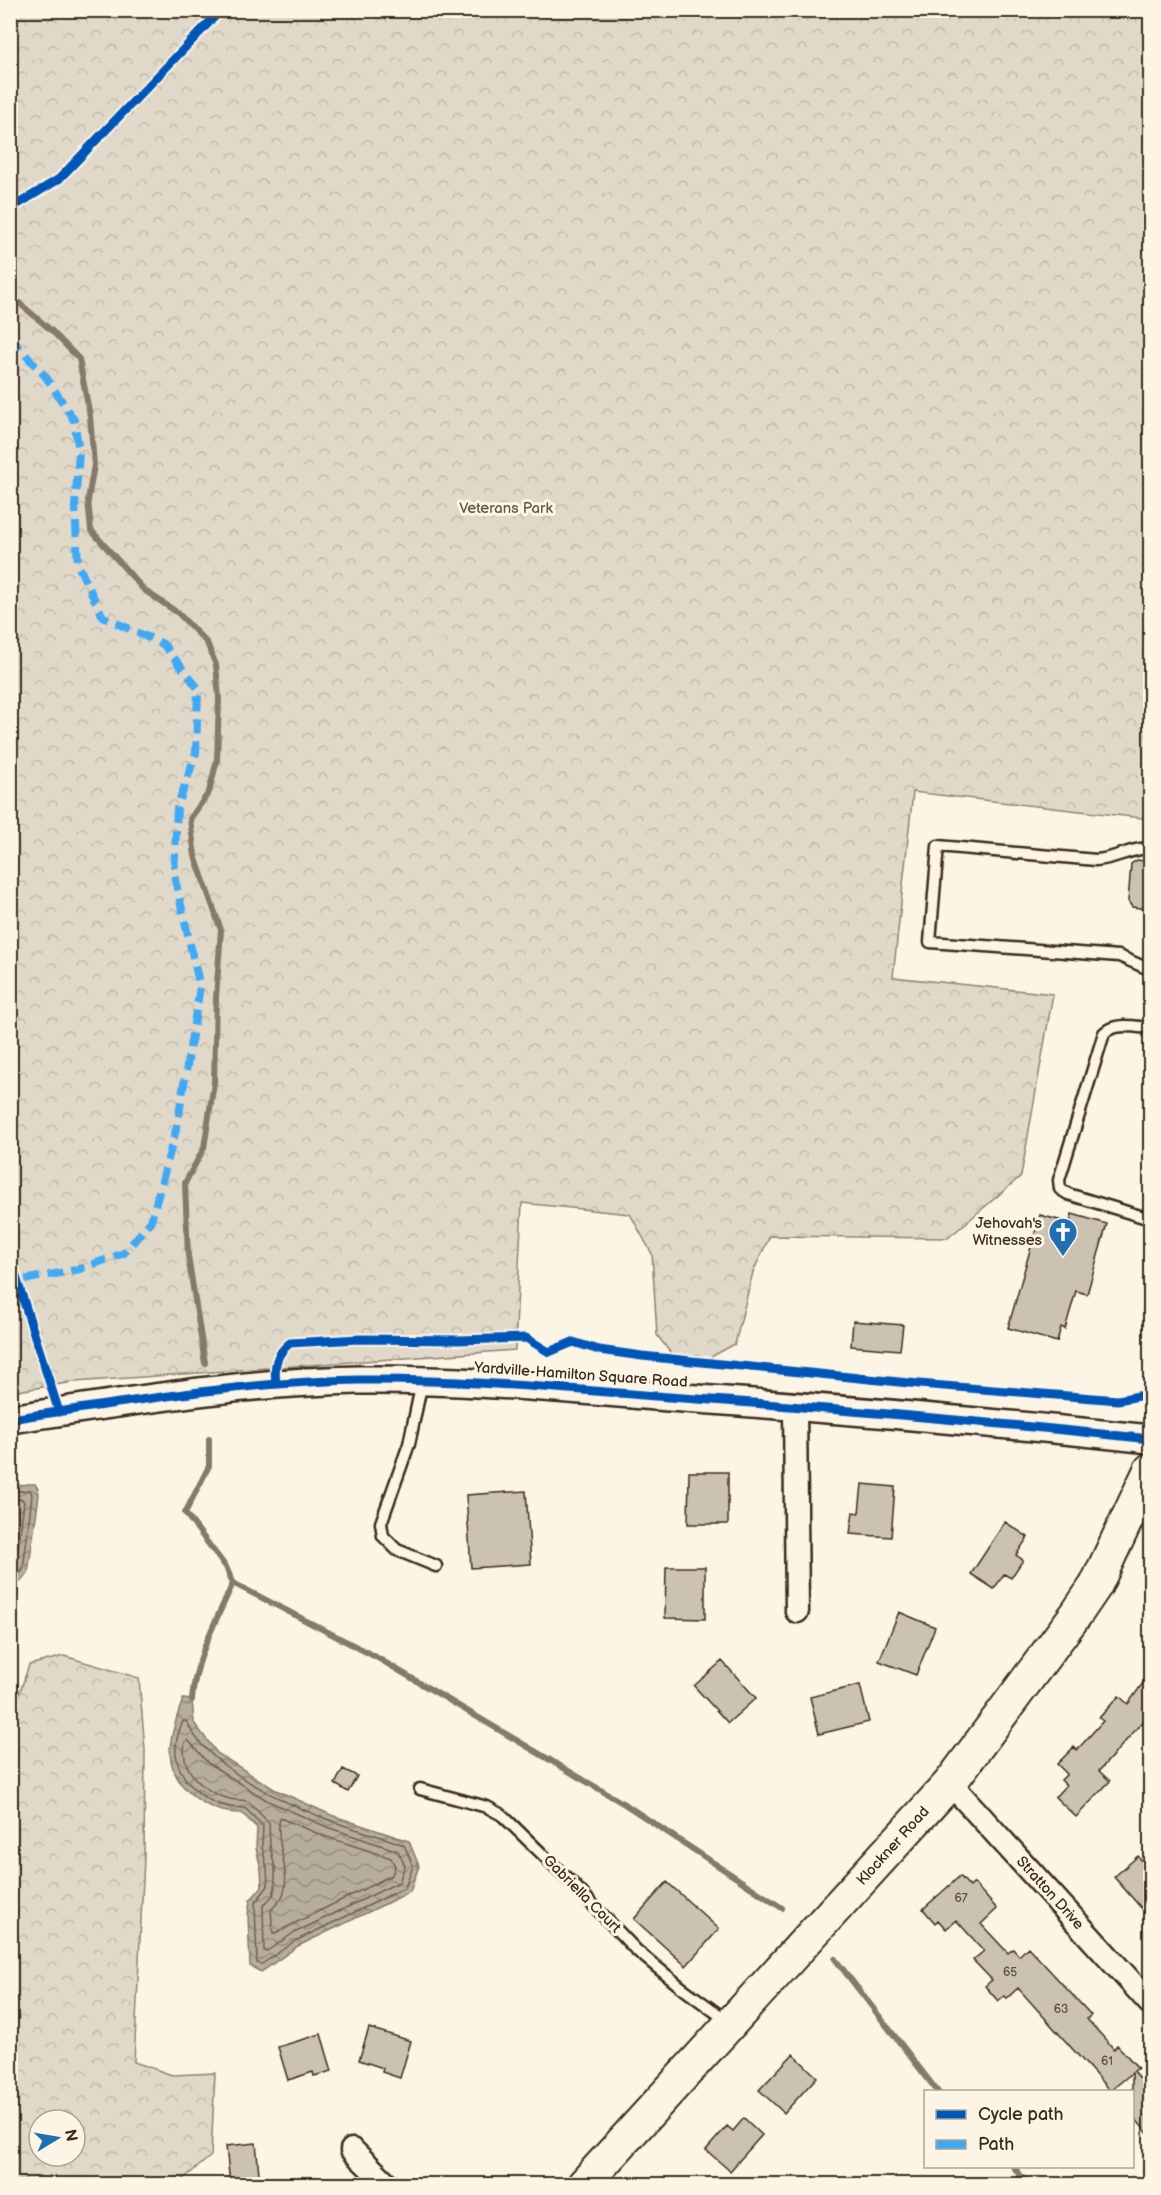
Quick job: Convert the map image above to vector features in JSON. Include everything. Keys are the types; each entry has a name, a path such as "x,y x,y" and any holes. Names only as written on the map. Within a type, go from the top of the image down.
{"main road":[{"name":"Klockner Road","path":"584,2184 950,1783 1096,1585 1150,1470"}],"street":[{"name":"Yardville-Hamilton Square Road","path":"10,1419 200,1392 278,1384 357,1380 423,1381 496,1384 795,1407 1150,1439"},
{"path":"795,1407 797,1611"},
{"name":"Stratton Drive","path":"950,1783 1150,2000"},
{"path":"352,2150 387,2184"}],"lane":[{"path":"1150,848 1137,849 1107,860 1096,860 938,846 930,942 1119,956 1150,968"},
{"path":"1150,1028 1116,1026 1108,1028 1104,1033 1059,1180 1060,1189 1068,1194 1150,1219"},
{"path":"423,1381 410,1444 381,1523 383,1536 397,1550 436,1566"},
{"name":"Gabriella Court","path":"420,1789 487,1807 502,1815 636,1950 681,1987 732,2024"}],"green space":[{"name":"Veterans Park","path":"11,10 1150,11 1150,819 913,792 893,977 1053,994 1021,1176 948,1238 770,1236 753,1272 735,1344 709,1358 673,1356 657,1335 652,1254 630,1214 522,1203 515,1350 74,1382 11,1392"},
{"path":"64,1656 139,1678 145,1750 144,1859 134,2062 172,2075 215,2073 211,2156 177,2184 11,2184 11,1718 29,1665"}],"water":[{"path":"35,1484 39,1495 28,1573 21,1581 11,1585 11,1487"},
{"path":"183,1699 192,1700 194,1723 217,1753 274,1789 331,1815 409,1841 419,1866 410,1892 298,1946 261,1972 250,1966 248,1915 250,1900 262,1887 256,1848 257,1828 242,1813 217,1809 205,1804 194,1797 177,1778 172,1766 170,1747"}],"building":[{"path":"1137,860 1150,862 1150,909 1132,907 1128,901 1131,864"},
{"name":"Jehovah's Witnesses","path":"1072,1214 1107,1224 1087,1294 1076,1291 1065,1329 1061,1327 1057,1342 1008,1328 1040,1215 1070,1223"},
{"path":"853,1321 903,1325 900,1350 851,1346"},
{"path":"689,1472 728,1472 728,1524 688,1524"},
{"path":"862,1484 895,1487 891,1537 850,1534 853,1512 859,1513"},
{"path":"526,1491 531,1564 471,1568 466,1495"},
{"path":"1005,1522 1028,1537 1016,1555 1023,1560 1011,1578 1004,1574 994,1589 971,1574"},
{"path":"666,1567 705,1567 705,1619 665,1618"},
{"path":"899,1612 935,1627 916,1675 879,1661"},
{"path":"722,1661 756,1698 728,1723 694,1686"},
{"path":"1150,1673 1150,1714 1099,1771 1110,1781 1076,1817 1055,1797 1066,1785 1061,1780 1067,1774 1057,1764 1074,1747 1077,1750 1103,1721 1099,1718 1119,1696 1128,1704"},
{"path":"860,1685 869,1722 819,1734 810,1697"},
{"path":"343,1769 357,1776 348,1792 335,1784"},
{"path":"1138,1856 1150,1871 1150,1918 1114,1877"},
{"path":"960,1876 970,1887 974,1883 997,1909 981,1924 1008,1953 1013,1949 1019,1956 1028,1947 1091,2015 1087,2019 1114,2049 1117,2045 1138,2068 1134,2071 1150,2090 1150,2136 1134,2117 1132,2073 1109,2090 1018,1988 1007,1998 1004,1996 998,2001 985,1986 992,1980 973,1960 984,1951 956,1920 946,1929 938,1920 935,1923 923,1909"},
{"path":"667,1882 719,1929 686,1966 634,1919"},
{"path":"369,2028 411,2041 400,2078 382,2072 383,2068 359,2060"},
{"path":"321,2034 332,2071 314,2076 313,2072 288,2080 278,2047"},
{"path":"793,2054 817,2077 784,2113 759,2090"},
{"path":"744,2118 762,2135 730,2171 706,2150 727,2126 733,2131"},
{"path":"256,2143 260,2184 230,2184 226,2146"}],"waterway":[{"path":"10,295 52,331 79,359 90,416 94,465 88,500 91,530 144,590 178,613 207,643 216,665 219,698 217,760 209,792 190,819 195,856 221,930 216,998 214,1083 204,1148 185,1183 188,1256 205,1363"},
{"path":"192,1700 197,1669 213,1626 233,1583 226,1567 185,1513 209,1466 209,1439"},
{"path":"233,1583 376,1657 626,1805 782,1908"},
{"path":"835,1959 936,2090"},
{"path":"1015,2168 1027,2184"}],"marked path":[{"path":"10,338 46,377 74,420 79,451 75,507 78,565 103,617 163,644 198,688 196,753 177,808 174,875 200,987 177,1126 151,1221 124,1253 80,1269 19,1281"}],"cycle path":[{"path":"10,209 59,179 221,10"},
{"path":"10,1258 59,1412"},
{"path":"276,1384 275,1372 278,1356 290,1343 359,1339 526,1338 549,1352 573,1342 599,1350 642,1356 919,1384 1118,1400 1144,1395"},
{"path":"10,1419 228,1389 315,1382 398,1380 514,1385 790,1406 1150,1439"}],"place":[{"name":"Jehovah's Witnesses","path":"1063,1258"}]}
